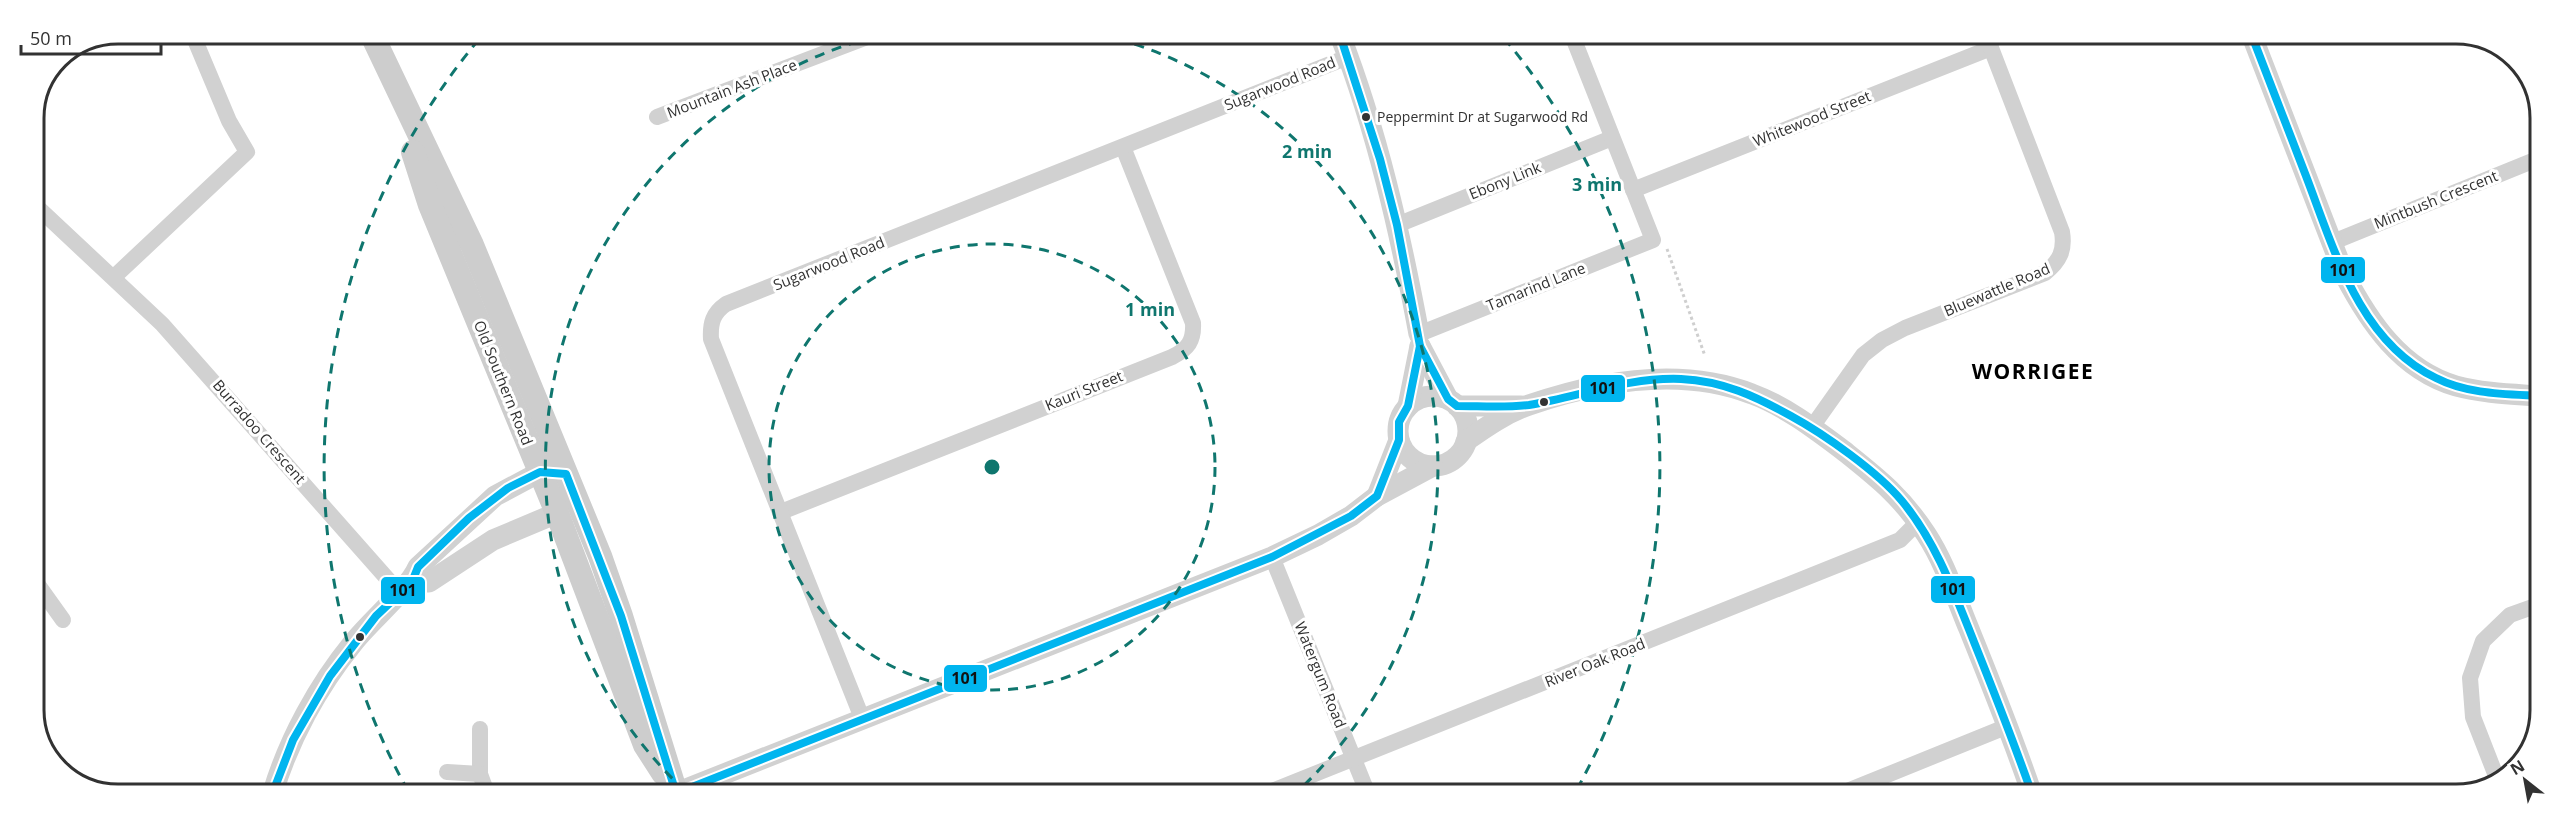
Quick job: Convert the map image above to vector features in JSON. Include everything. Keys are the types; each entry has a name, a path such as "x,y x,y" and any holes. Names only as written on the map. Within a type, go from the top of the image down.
{"main road":[{"name":"Old Southern Road","path":"376,44 472,245 566,474 621,616 673,784"},
{"name":"Old Southern Road","path":"387,67 430,205 557,513 645,745 670,784"}],"street":[{"path":"114,277 247,152 230,121 197,44"},
{"name":"Mountain Ash Place","path":"657,117 849,44"},
{"path":"698,784 1272,557 1351,516 1377,496 1433,466 1454,459 1462,451 1466,441 1467,422 1452,403 1420,340 1397,225 1370,122 1343,44"},
{"path":"1575,44 1633,190"},
{"name":"Whitewood Street","path":"1633,190 1984,44"},
{"name":"Bluewattle Road","path":"1812,427 1863,355 1882,340 1905,328 2045,273 2062,255 2064,244 2062,231 1990,44"},
{"path":"2255,44 2344,274 2360,304 2388,343 2415,367 2439,380 2481,391 2529,395"},
{"name":"Sugarwood Road","path":"862,718 711,339 710,327 718,310 726,304 1348,57"},
{"name":"Ebony Link","path":"1397,225 1612,138"},
{"name":"Kauri Street","path":"781,513 1172,357 1190,344 1194,335 1193,322 1124,147"},
{"name":"Mintbush Crescent","path":"2333,242 2529,162"},
{"name":"Tamarind Lane","path":"1420,340 1653,240 1633,190"},
{"name":"Burradoo Crescent","path":"44,213 162,324 405,587"},
{"path":"1377,496 1399,440 1399,422 1408,406 1420,340"},
{"path":"1466,441 1494,422 1528,405 1614,384 1649,379 1682,379 1713,383 1752,394 1812,427 1887,484 1918,522 1940,559 2008,726 2028,784"},
{"path":"1408,406 1427,396 1452,403 1528,405"},
{"path":"1399,440 1412,459 1421,464 1433,466"},
{"path":"276,784 293,740 324,686 352,644 405,587 418,567 469,518 508,488 540,472 566,474 557,513 494,540 429,582 405,587"},
{"name":"River Oak Road","path":"1292,784 1900,540 1918,522"},
{"name":"Watergum Road","path":"1272,557 1364,784"},
{"path":"44,593 63,620"},
{"path":"2495,773 2473,717 2470,678 2483,642 2510,615 2530,608"},
{"path":"1865,784 2008,726"},
{"path":"480,729 480,774 484,784"},
{"path":"447,772 480,774"}],"transit line":[{"name":"101","path":"700,784 1272,557 1351,516 1377,496 1399,440 1399,422 1408,406 1420,346 1397,225 1380,159 1343,44"},
{"name":"101","path":"2255,44 2327,233 2339,262 2368,317 2387,341 2409,362 2436,378 2473,390 2529,396"},
{"name":"101","path":"1420,346 1448,399 1457,406 1529,405 1642,381 1696,380 1725,386 1765,402 1850,454 1892,490 1925,533 1967,623 2028,784"},
{"name":"101","path":"276,784 293,740 330,676 376,616 412,582 418,567 469,518 508,488 540,472 566,474 621,616 673,784"}],"place":[{"name":"Peppermint Dr at Sugarwood Rd","path":"1366,117"}],"district":[{"name":"WORRIGEE","path":"2033,372"}]}
